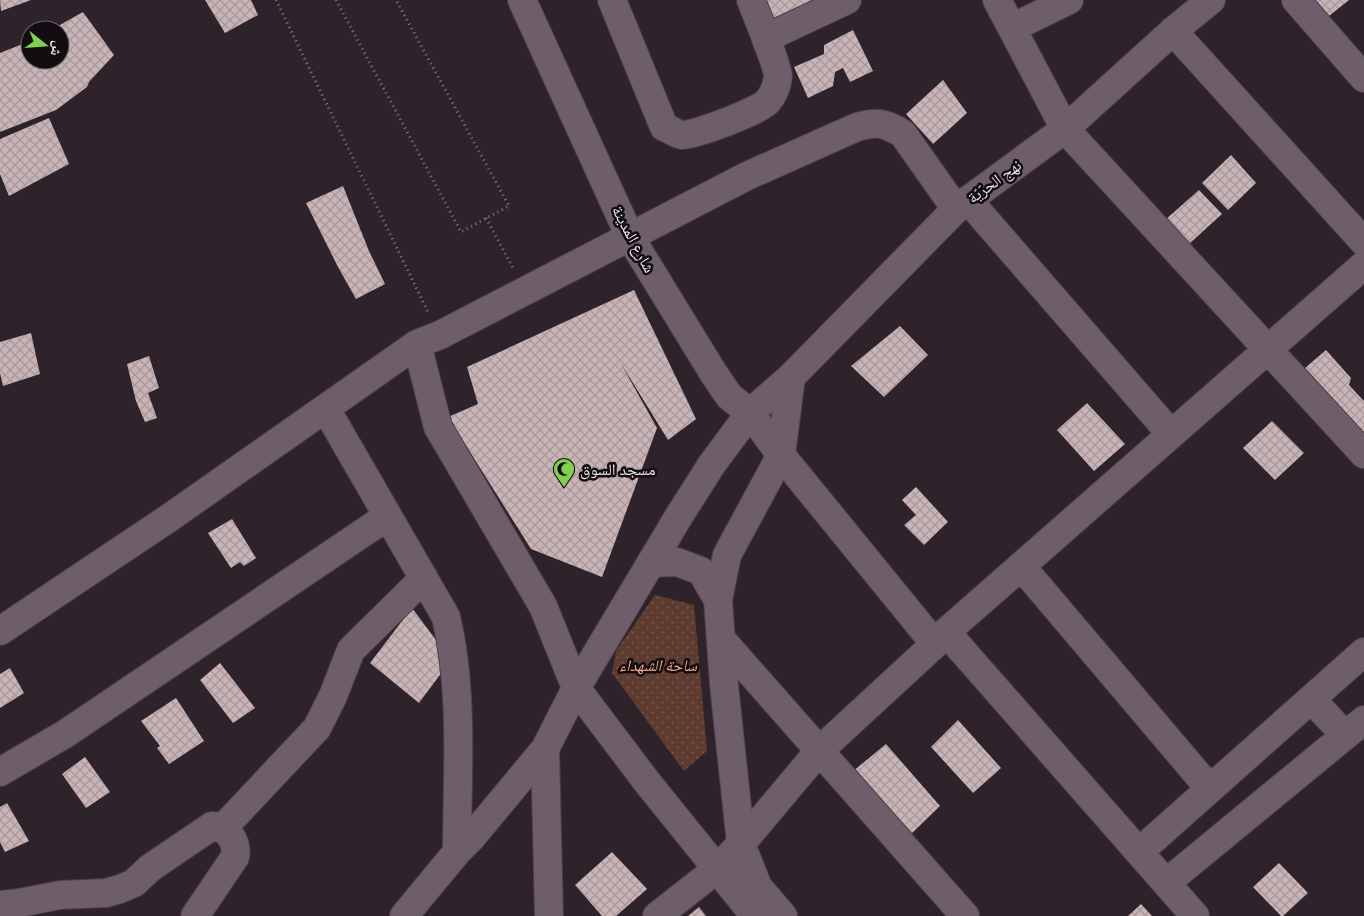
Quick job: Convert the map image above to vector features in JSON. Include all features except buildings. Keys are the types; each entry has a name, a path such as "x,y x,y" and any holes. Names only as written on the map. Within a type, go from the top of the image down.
{"street":[{"name":"شارع المدينة","path":"522,0 630,237 729,396 750,413 781,456 941,638 1139,852 1195,916"},
{"path":"612,0 664,127 680,135 693,134 750,112 767,103 774,90 778,76 751,0"},
{"path":"765,36 766,38 847,0"},
{"path":"997,0 1065,129 1364,454"},
{"path":"1012,28 1068,0"},
{"name":"نهج الحرّيّة","path":"414,911 464,845 544,749 576,688 712,464 750,413 791,377 962,205 1065,129 1172,30 1211,0"},
{"path":"1296,0 1364,78"},
{"path":"1172,30 1364,242"},
{"path":"0,631 169,518 421,343 748,176 857,127 870,123 893,128 903,134 962,205 1171,434"},
{"path":"657,916 717,869 741,844 819,751 941,638 1364,265"},
{"path":"421,343 438,427 543,606 576,688 647,782 756,916"},
{"path":"783,916 758,887 741,844 718,600 727,555 781,456 791,377"},
{"path":"333,404 388,516 446,617 458,689 464,845"},
{"path":"0,772 65,734 388,516"},
{"path":"651,564 677,562 701,571 718,600"},
{"path":"1021,566 1210,789"},
{"path":"222,829 317,728 350,650 424,578"},
{"path":"721,639 965,916"},
{"path":"1139,852 1364,652"},
{"path":"1166,883 1355,727 1311,699"},
{"path":"544,749 549,916"},
{"path":"0,905 60,895 106,893 120,890 134,883 150,868 212,826 218,826 231,836 237,848 235,858 195,916"}],"path":[{"path":"276,0 421,343"},
{"path":"336,0 461,232 509,206 396,0"},
{"path":"486,218 525,290"}],"green space":[{"name":"ساحة الشهداء","path":"655,595 694,605 707,751 684,771 612,673 616,651"}],"place":[{"name":"مسجد السوق","path":"564,488"}]}
